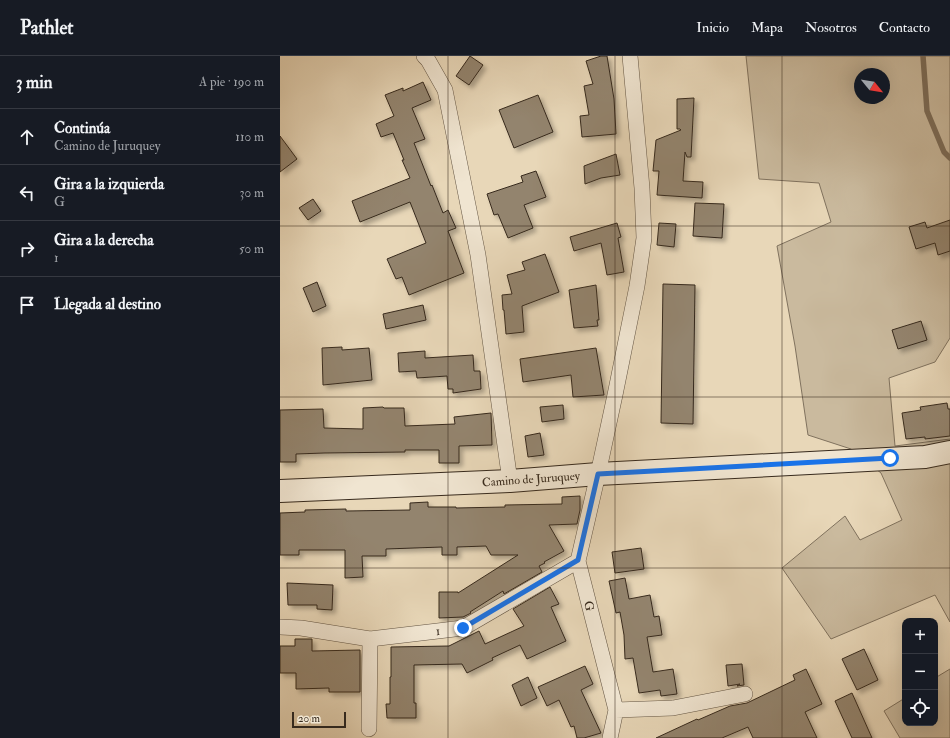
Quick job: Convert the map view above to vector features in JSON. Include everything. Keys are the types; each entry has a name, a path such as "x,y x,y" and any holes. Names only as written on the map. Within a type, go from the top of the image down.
{"street":[{"path":"424,56 428,60 445,90 478,255 510,481"},
{"name":"G","path":"610,738 616,710 578,560 598,474 637,286 644,238 642,188 630,56"},
{"name":"Camino de Juruquey","path":"280,491 510,481 598,474 925,456 950,452"},
{"name":"1","path":"280,627 301,628 370,639 463,628 578,560"},
{"path":"369,729 370,639"},
{"path":"616,710 673,708 745,694"}],"shaded area":[{"path":"746,56 950,56 950,338 935,362 889,378 895,446 950,439 950,622 935,595 831,639 782,568 845,516 860,540 902,520 881,473 851,449 808,435 795,346 777,246 831,222 819,183 759,179"},
{"path":"950,669 950,738 900,738 884,711 902,700 902,726 938,726 938,676"}],"building":[{"path":"470,56 483,65 469,85 456,76"},
{"path":"601,56 607,56 614,99 616,134 582,137 580,116 589,115 584,86 593,84 586,61"},
{"path":"423,82 431,100 412,108 425,139 414,143 443,213 448,210 456,228 448,231 464,273 409,295 402,277 396,279 387,259 426,243 410,202 360,222 352,201 410,178 393,133 381,137 376,124 394,116 385,95 403,88 403,91"},
{"path":"538,95 553,132 514,148 499,110"},
{"path":"694,98 691,157 687,157 685,152 683,181 703,182 702,198 657,195 659,171 653,171 656,140 681,130 677,129 677,99"},
{"path":"280,136 297,159 280,172"},
{"path":"616,154 620,175 601,178 585,184 584,166"},
{"path":"536,171 546,197 524,205 533,228 508,238 498,214 494,215 487,194 523,182 521,176"},
{"path":"313,199 321,211 308,220 299,208"},
{"path":"695,203 724,204 722,238 693,236"},
{"path":"950,220 950,251 938,255 935,243 916,249 909,227 925,222 927,228"},
{"path":"617,223 621,237 618,238 624,272 607,275 601,243 574,251 570,237"},
{"path":"659,223 676,224 674,247 657,245"},
{"path":"545,254 559,292 522,306 524,332 506,334 502,295 512,294 507,275 525,270 522,262"},
{"path":"317,282 326,306 313,312 303,288"},
{"path":"663,284 695,285 693,424 661,423"},
{"path":"596,285 599,320 597,320 598,326 574,328 569,290"},
{"path":"423,305 426,320 386,329 383,314"},
{"path":"921,321 927,340 898,349 892,330"},
{"path":"342,347 342,350 369,348 372,380 323,385 322,348"},
{"path":"596,348 604,395 573,397 571,375 523,382 520,359"},
{"path":"425,351 425,358 473,355 474,371 480,371 481,389 453,393 453,389 448,389 447,376 417,378 416,371 399,372 398,353"},
{"path":"947,403 948,409 950,409 950,436 925,439 925,437 906,439 902,413 921,410 920,407"},
{"path":"563,405 564,419 542,422 540,407"},
{"path":"363,408 404,408 405,426 455,424 454,417 491,413 492,445 459,446 459,463 439,463 439,450 296,454 296,462 280,462 280,410 323,409 324,428 363,429"},
{"path":"540,433 544,455 528,457 525,436"},
{"path":"580,496 580,510 577,524 549,525 564,551 539,566 542,572 504,594 503,591 463,617 439,618 439,592 458,593 518,555 491,555 486,546 457,547 457,555 442,555 442,547 386,549 386,556 362,556 363,577 345,578 345,550 299,550 299,555 280,555 280,513 305,512 305,510 346,509 346,511 410,510 410,503 428,502 428,507 456,508 562,504 562,497"},
{"path":"641,548 644,569 615,573 612,552"},
{"path":"625,578 629,599 650,595 654,617 659,616 662,635 647,637 653,672 673,669 677,694 661,696 660,690 639,693 633,658 625,659 624,635 620,612 616,613 609,581"},
{"path":"287,583 333,585 332,610 317,609 317,605 288,605"},
{"path":"550,587 559,604 551,607 566,641 527,659 520,645 492,658 493,660 467,673 462,664 414,665 414,703 416,703 416,718 387,718 386,704 390,704 391,647 449,646 479,631 485,644 524,626 513,609"},
{"path":"295,639 312,639 312,651 360,650 360,692 329,692 329,688 296,689 296,673 280,673 280,646 295,646"},
{"path":"864,649 878,680 857,690 842,659"},
{"path":"742,664 744,685 737,686 740,684 728,686 726,665"},
{"path":"585,666 593,684 581,690 601,733 584,738 577,738 574,726 571,727 559,700 547,706 538,687"},
{"path":"806,669 822,704 805,712 817,738 753,738 748,727 722,738 656,738 730,706 747,703 795,680 793,675"},
{"path":"528,677 537,698 521,706 512,685"},
{"path":"852,693 872,738 852,738 835,701"}],"waterway":[{"path":"923,56 927,111 944,152 950,158"}],"route":[{"path":"463,628 578,560 598,474 890,458"}]}
